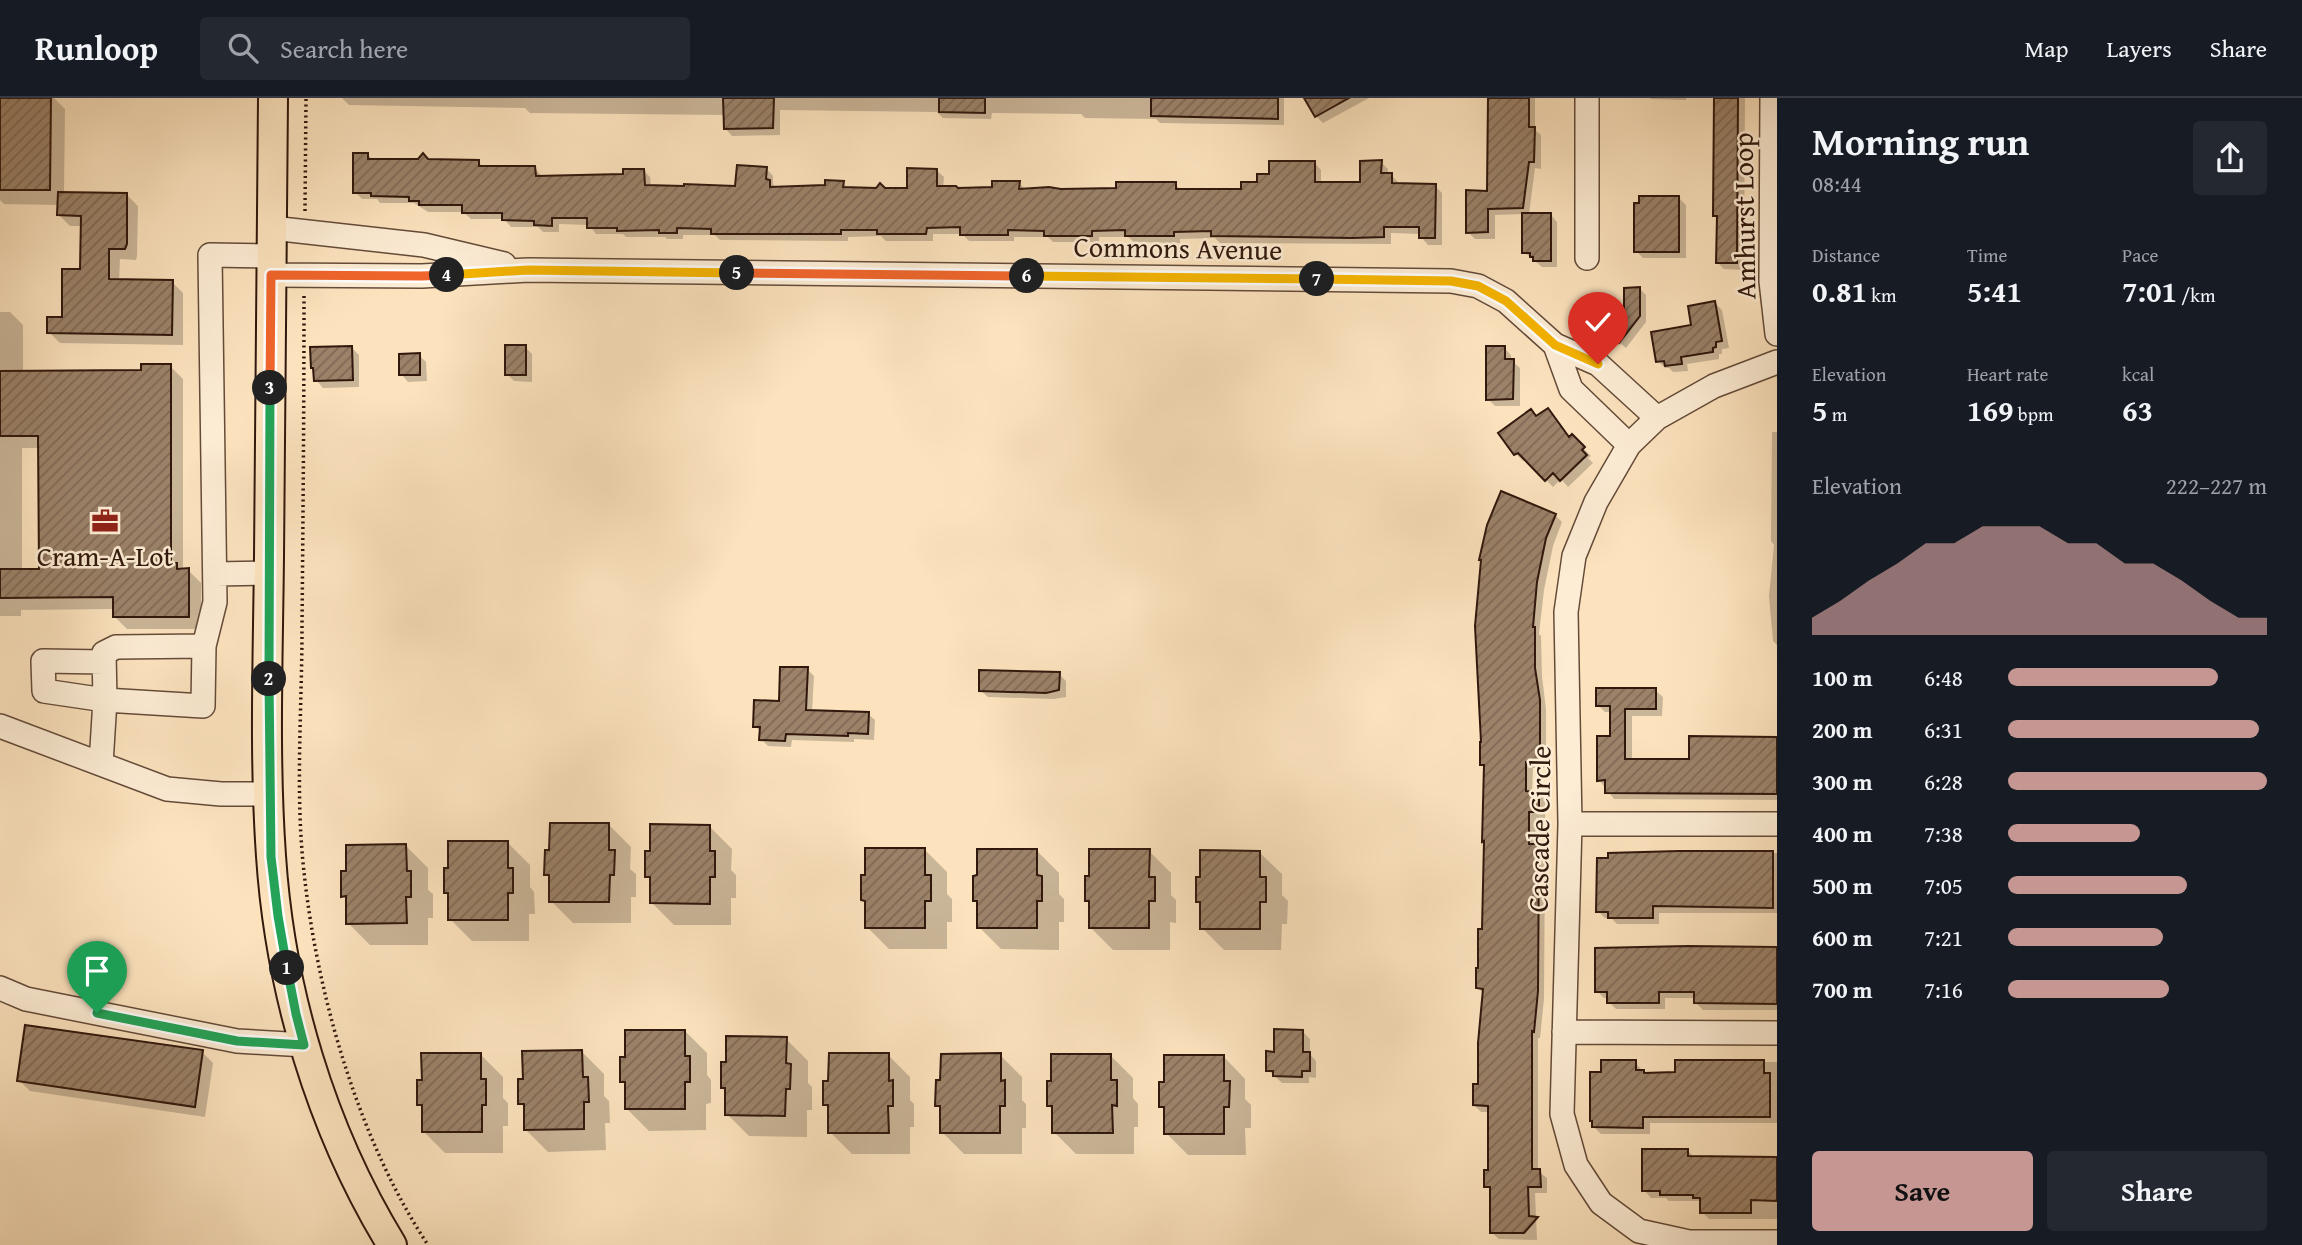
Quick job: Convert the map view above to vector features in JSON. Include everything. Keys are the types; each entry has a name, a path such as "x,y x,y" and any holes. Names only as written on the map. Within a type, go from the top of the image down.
{"main road":[{"path":"273,98 269,573 271,857 278,916 304,1045 347,1158 391,1245"}],"street":[{"path":"1587,98 1587,258"},
{"name":"Amhurst Loop","path":"1772,98 1774,147 1771,281 1777,334"},
{"name":"Commons Avenue","path":"271,253 424,244 528,270"},
{"name":"Commons Avenue","path":"271,253 422,276 528,270 1451,281 1478,286 1506,301 1555,345 1598,364 1657,418"},
{"path":"104,662 43,661 44,691 105,700 203,706 204,646 215,602 210,255 271,253"},
{"name":"Commons Avenue","path":"1555,345 1571,389 1629,445"},
{"name":"Cascade Circle","path":"1777,362 1714,386 1657,418 1629,445 1597,502 1574,556 1566,612 1570,824 1562,1114 1576,1164 1601,1203 1639,1231 1689,1242 1777,1242"},
{"path":"215,574 269,573"},
{"path":"101,764 105,700 104,653 116,647 204,646"},
{"path":"0,726 167,789 221,794 269,794"},
{"path":"1570,824 1777,824"},
{"path":"0,988 26,999 237,1041 304,1045"},
{"path":"1564,1032 1777,1033"}],"path":[{"path":"305,217 306,98"},
{"path":"304,290 300,779 304,871 316,953 352,1085 387,1169 428,1245"}],"building":[{"path":"0,98 51,98 50,190 0,190"},
{"path":"723,98 774,98 773,128 724,129"},
{"path":"939,98 985,98 985,113 939,112"},
{"path":"1151,98 1278,98 1278,119 1151,116"},
{"path":"1304,98 1349,98 1315,117"},
{"path":"1488,98 1529,98 1529,127 1535,127 1534,162 1529,162 1523,208 1488,209 1488,232 1466,233 1466,190 1487,191"},
{"path":"1714,98 1738,98 1737,263 1716,263 1717,216 1713,216"},
{"path":"353,153 368,153 368,159 418,159 423,153 428,159 479,160 479,166 535,166 536,176 623,174 623,169 644,169 645,185 735,186 737,165 767,167 766,179 770,180 770,187 825,185 825,180 844,181 843,187 876,188 880,183 885,188 907,188 907,168 937,169 937,186 992,187 992,181 1020,181 1019,189 1116,188 1116,182 1176,182 1176,189 1241,189 1241,182 1257,182 1257,174 1269,174 1269,161 1315,161 1315,182 1360,182 1360,161 1382,160 1381,173 1392,173 1392,183 1436,184 1435,238 1419,238 1419,227 1384,227 1384,237 1352,238 1211,236 1211,231 1174,232 1174,236 1125,236 1125,230 1092,231 1092,236 1044,236 1044,231 1008,230 1008,235 960,235 960,227 927,228 926,234 877,234 877,230 841,230 841,234 711,234 711,229 677,228 677,233 659,233 659,230 617,231 617,228 587,228 587,218 552,218 552,226 534,225 534,221 502,220 502,213 462,213 462,205 419,205 419,201 409,201 409,197 353,193"},
{"path":"58,192 127,193 127,244 125,249 109,249 109,279 173,280 172,335 47,333 47,317 62,317 62,269 80,269 81,216 57,215"},
{"path":"1639,196 1679,196 1679,252 1634,252 1634,203 1639,203"},
{"path":"1522,213 1551,213 1551,261 1533,261 1530,253 1522,253"},
{"path":"1640,287 1640,316 1619,343 1593,321 1606,305 1624,319 1624,288"},
{"path":"1715,301 1722,341 1716,342 1713,352 1681,357 1682,364 1665,366 1664,361 1656,362 1651,332 1691,325 1688,306"},
{"path":"505,345 526,345 526,375 505,375"},
{"path":"352,346 353,380 314,381 310,347"},
{"path":"1486,346 1505,346 1505,359 1514,359 1513,399 1486,400"},
{"path":"420,353 420,375 399,375 399,354"},
{"name":"Cram-A-Lot","path":"141,364 171,364 171,563 177,563 177,569 189,568 189,617 113,617 113,597 0,598 0,569 39,569 38,436 0,436 0,371 141,370"},
{"path":"1548,408 1569,437 1572,434 1585,447 1582,450 1587,455 1560,481 1553,473 1545,481 1518,453 1514,455 1498,433 1531,409 1536,416"},
{"path":"1501,491 1556,514 1546,538 1537,582 1533,627 1540,700 1540,762 1526,762 1526,791 1539,792 1539,812 1529,812 1529,844 1539,844 1538,991 1534,1032 1532,1031 1532,1169 1540,1169 1541,1187 1528,1187 1529,1216 1538,1217 1524,1233 1490,1233 1490,1187 1484,1187 1484,1170 1488,1170 1488,1106 1473,1105 1473,1084 1478,1084 1478,1043 1483,989 1476,988 1476,968 1478,929 1482,929 1484,841 1482,842 1484,765 1480,765 1475,626 1479,560 1487,525"},
{"path":"780,667 808,667 806,710 869,712 868,734 786,734 785,741 759,740 760,727 753,727 754,700 779,701"},
{"path":"979,670 1060,672 1059,690 1046,693 979,691"},
{"path":"1596,688 1656,688 1656,709 1625,709 1625,759 1689,759 1689,736 1777,737 1777,794 1605,793 1605,780 1597,781 1597,736 1610,736 1610,706 1596,706"},
{"path":"550,823 609,823 609,850 615,850 614,875 610,875 609,902 549,902 549,875 544,875 545,850 549,850"},
{"path":"650,824 710,825 710,851 715,851 715,877 710,877 710,904 650,903 650,877 645,877 645,851 650,851"},
{"path":"448,841 508,841 508,868 513,868 513,893 508,893 508,920 448,920 444,868 448,868"},
{"path":"406,844 407,871 411,871 411,897 406,897 407,923 346,924 346,896 341,897 341,871 346,871 346,845"},
{"path":"865,848 925,848 925,875 931,875 931,901 925,901 925,928 865,928 861,875 865,875"},
{"path":"977,849 1037,849 1037,875 1042,876 1042,901 1037,901 1037,928 977,928 973,876 977,875"},
{"path":"1089,849 1150,849 1149,877 1155,877 1155,901 1149,901 1149,928 1089,928 1085,876 1089,876"},
{"path":"1200,850 1260,851 1260,877 1266,877 1266,902 1260,902 1260,929 1200,929 1196,877 1200,877"},
{"path":"1773,851 1773,908 1653,906 1653,918 1608,918 1608,912 1596,912 1597,858 1608,858 1608,853"},
{"path":"1777,947 1777,1004 1694,1003 1694,992 1659,992 1659,1003 1607,1003 1607,992 1595,992 1595,948"},
{"path":"25,1025 203,1050 195,1107 17,1081"},
{"path":"1274,1029 1303,1030 1303,1052 1310,1052 1310,1071 1302,1071 1302,1077 1273,1076 1273,1071 1266,1071 1266,1051 1274,1052"},
{"path":"625,1030 685,1030 685,1056 690,1056 690,1082 685,1082 685,1109 625,1109 625,1082 620,1082 620,1057 625,1057"},
{"path":"726,1036 787,1037 786,1063 791,1064 790,1089 786,1089 785,1116 725,1115 721,1062 726,1062"},
{"path":"582,1050 583,1077 588,1077 589,1102 584,1102 584,1129 524,1130 524,1104 518,1104 518,1079 523,1079 522,1051"},
{"path":"421,1053 481,1053 481,1079 486,1079 482,1132 422,1132 422,1105 417,1105 417,1080 422,1080"},
{"path":"829,1053 889,1053 889,1081 893,1080 893,1106 888,1106 889,1133 828,1133 828,1105 823,1105 823,1081 828,1081"},
{"path":"1001,1053 1001,1081 1005,1080 1005,1106 1000,1106 1000,1133 940,1133 940,1106 935,1106 941,1054"},
{"path":"1051,1054 1111,1054 1111,1080 1117,1080 1117,1106 1112,1105 1113,1133 1052,1133 1052,1106 1047,1106"},
{"path":"1164,1055 1224,1055 1224,1081 1230,1081 1229,1107 1224,1107 1224,1134 1164,1134 1164,1107 1159,1107 1159,1082 1164,1082"},
{"path":"1601,1060 1636,1060 1636,1070 1644,1070 1644,1073 1675,1072 1675,1060 1764,1060 1764,1073 1770,1073 1770,1117 1643,1117 1643,1128 1592,1127 1590,1072 1601,1072"},
{"path":"1642,1149 1688,1149 1688,1156 1777,1157 1777,1201 1751,1200 1751,1213 1700,1213 1700,1198 1693,1198 1693,1195 1660,1195 1660,1191 1642,1191"}],"place":[{"name":"Cram-A-Lot","path":"105,521"}],"route":[{"path":"97,1013 237,1041 304,1045 278,916 271,857 268,736 271,275 422,276 528,270 1451,281 1478,286 1506,301 1555,345 1598,364"}]}
